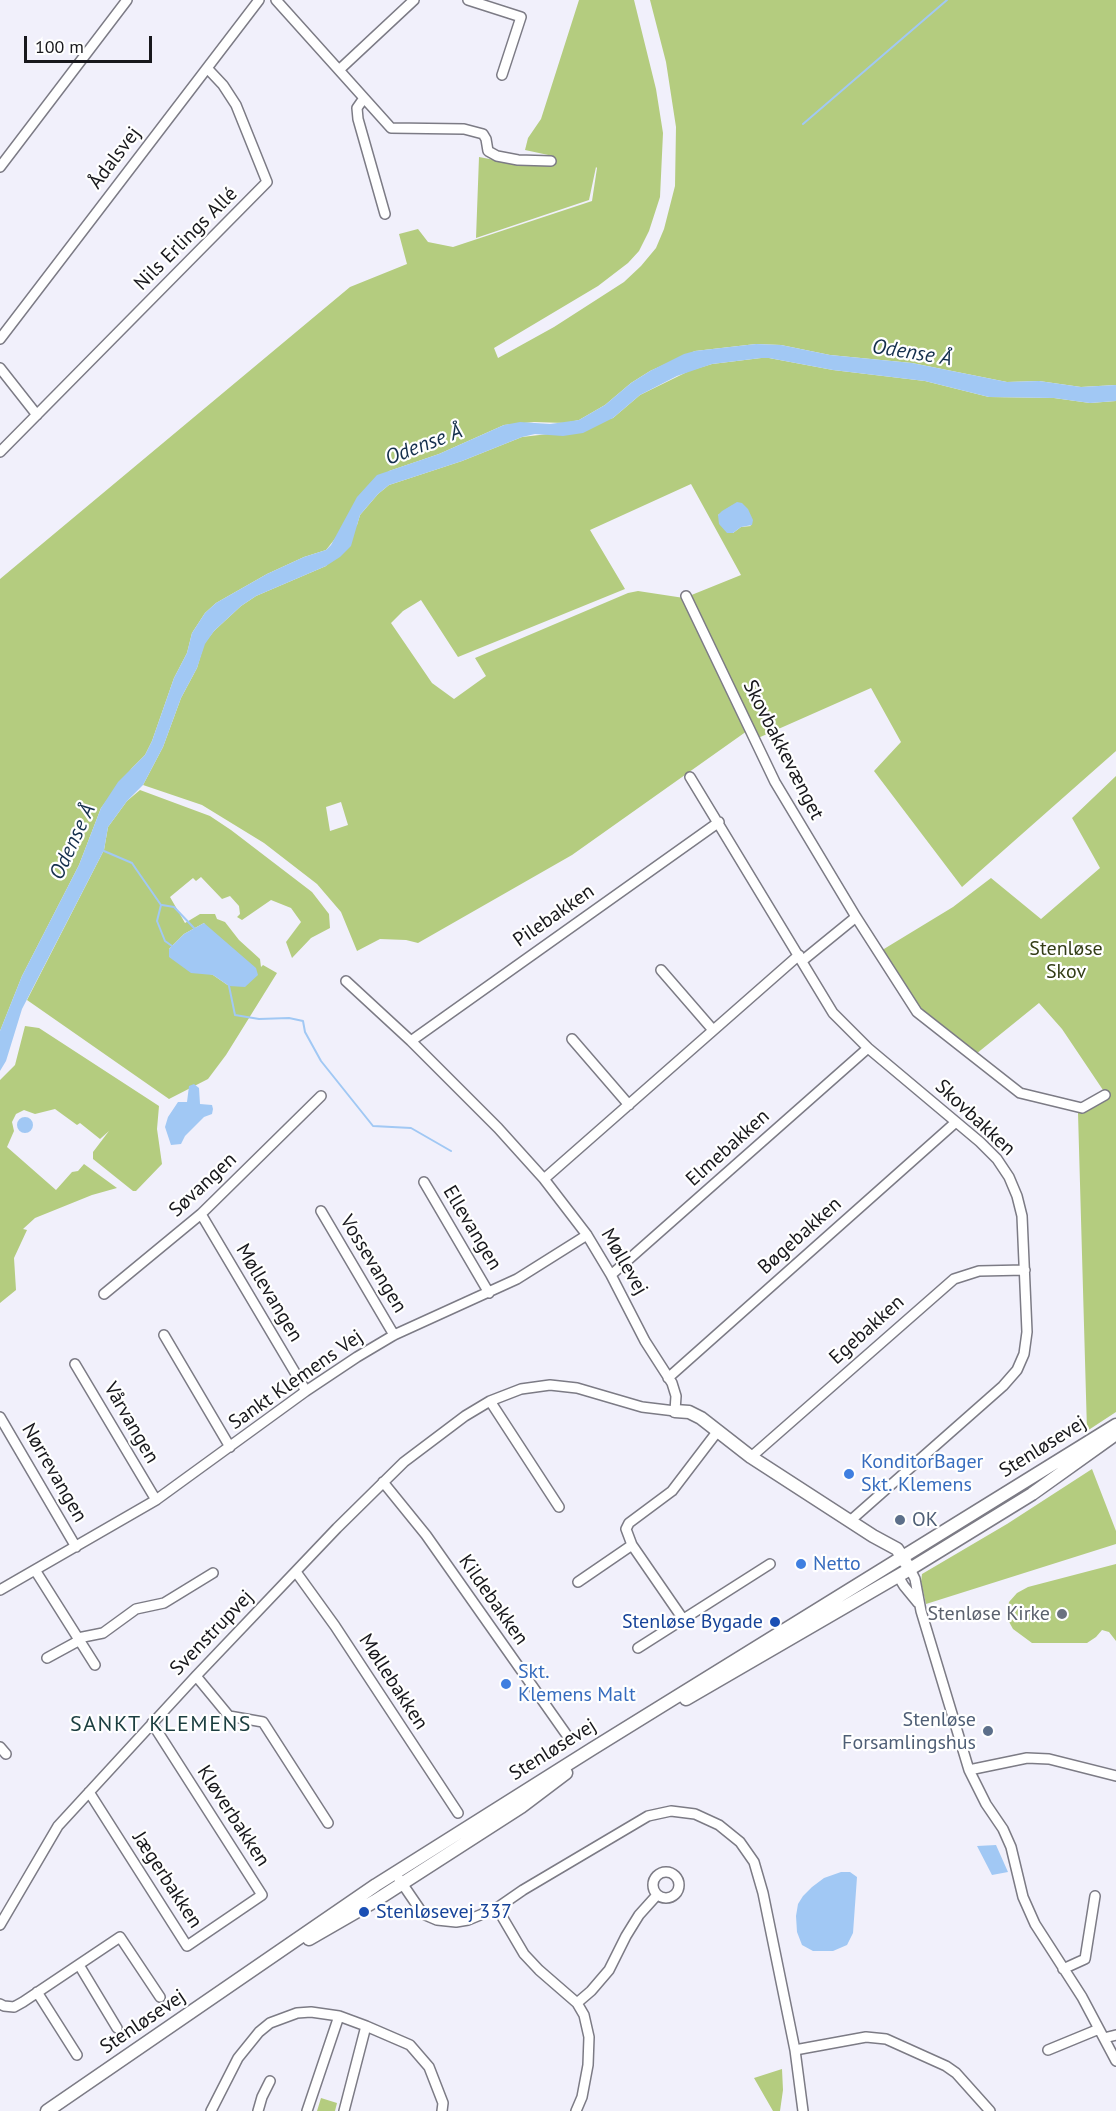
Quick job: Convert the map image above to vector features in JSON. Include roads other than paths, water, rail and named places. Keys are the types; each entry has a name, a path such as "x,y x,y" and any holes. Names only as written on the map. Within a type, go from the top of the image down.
{"street":[{"path":"0,167 127,0"},
{"name":"Ådalsvej","path":"0,339 259,0"},
{"path":"276,0 391,128 464,129 483,134 488,151 496,156 518,160 551,161"},
{"path":"339,70 414,0"},
{"path":"468,0 520,17 502,75"},
{"name":"Nils Erlings Allé","path":"0,453 267,182 236,105 207,68"},
{"path":"364,98 357,108 358,118 385,214"},
{"path":"0,368 38,415"},
{"name":"Skovbakkevænget","path":"686,596 774,782 917,1012 1020,1093 1082,1108 1106,1095"},
{"name":"Skovbakken","path":"690,777 834,1013 868,1048 991,1153 1009,1177 1022,1216 1027,1332 1024,1354 1017,1370 1003,1386 850,1521"},
{"name":"Pilebakken","path":"411,1041 718,822"},
{"path":"544,1179 713,1030 800,958 856,917"},
{"path":"661,970 713,1030"},
{"name":"Møllevej","path":"346,981 411,1041 498,1128 544,1179 587,1235 611,1275 645,1341 674,1388 675,1411"},
{"path":"572,1039 629,1105"},
{"name":"Elmebakken","path":"611,1275 868,1048"},
{"name":"Søvangen","path":"104,1294 201,1214 321,1096"},
{"name":"Bøgebakken","path":"668,1378 956,1122"},
{"name":"Ellevangen","path":"424,1182 489,1293"},
{"name":"Vossevangen","path":"321,1211 394,1335"},
{"name":"Møllevangen","path":"201,1214 306,1391"},
{"name":"Sankt Klemens Vej","path":"0,1590 156,1500 306,1391 357,1357 394,1335 525,1275 587,1235"},
{"name":"Egebakken","path":"751,1457 954,1279 979,1271 1024,1270"},
{"path":"164,1335 230,1447"},
{"name":"Vårvangen","path":"75,1364 156,1500"},
{"name":"Svenstrupvej","path":"0,1925 58,1826 196,1676 404,1462 465,1416 490,1401 521,1389 550,1385 577,1388 642,1407 675,1411"},
{"path":"490,1401 559,1507"},
{"path":"675,1411 689,1412 701,1418 751,1457 873,1536 898,1561 910,1569 915,1580 918,1603 969,1770 1011,1847 1023,1897 1035,1924 1116,2061"},
{"name":"Nørrevangen","path":"0,1417 76,1547"},
{"name":"Stenløsevej","path":"47,2111 261,1965 278,1958 592,1749 1116,1425"},
{"path":"683,1619 633,1545 626,1529 629,1523 672,1491 717,1432"},
{"name":"Stenløsevej","path":"399,1878 521,1807 594,1753 626,1733 910,1569 1032,1494 1116,1434"},
{"name":"Kildebakken","path":"383,1482 426,1535 571,1741"},
{"path":"578,1582 633,1545"},
{"path":"898,1561 898,1576 918,1603"},
{"path":"638,1648 770,1564"},
{"path":"35,1570 95,1665"},
{"name":"Møllebakken","path":"296,1572 335,1626 458,1813"},
{"path":"46,1658 79,1639 103,1633 136,1609 164,1603 213,1573"},
{"path":"196,1676 229,1716 263,1722 328,1823"},
{"name":"Kløverbakken","path":"152,1723 262,1895 229,1918"},
{"path":"969,1770 1027,1758 1049,1759 1116,1776"},
{"name":"Jægerbakken","path":"89,1792 187,1946 229,1918"},
{"path":"399,1878 423,1914 447,1922 468,1920 497,1908 522,1890 648,1816 671,1811 695,1815 718,1825 740,1842 754,1862 763,1893 795,2050 803,2111"},
{"path":"577,2003 609,1970 639,1915 657,1895"},
{"path":"1063,1969 1085,1959 1095,1896"},
{"path":"497,1908 524,1954 577,2003 584,2015 589,2037 586,2078 576,2111"},
{"path":"0,2004 14,2007 120,1937 160,1997"},
{"path":"79,1965 117,2028"},
{"path":"38,1992 77,2055"},
{"path":"211,2111 238,2058 249,2042 270,2023 294,2014 311,2012 339,2016 410,2044 429,2067 443,2103 442,2111"},
{"path":"307,2111 339,2016"},
{"path":"344,2111 366,2026"},
{"path":"1048,2050 1099,2029"},
{"path":"1104,2038 1116,2035"},
{"path":"795,2050 866,2037 886,2039 946,2066 956,2073 990,2111"},
{"path":"258,2111 270,2081"}],"water":[{"path":"756,344 781,345 830,355 912,363 1007,382 1039,381 1081,387 1116,385 1116,401 1090,403 1054,398 989,397 925,381 833,370 761,358 712,364 677,376 640,395 613,418 583,433 563,436 535,434 522,437 462,461 389,485 360,515 351,546 340,557 326,566 256,596 241,606 214,631 205,644 197,668 181,698 163,747 143,785 127,801 108,827 104,850 22,1009 6,1061 0,1071 0,1031 22,976 79,865 101,808 118,782 145,755 174,678 187,653 192,633 205,613 216,603 267,574 304,557 326,550 357,497 377,475 439,454 504,425 520,422 550,424 579,420 605,405 631,383 650,371 684,354"},
{"path":"737,502 742,503 748,509 753,520 752,525 741,527 733,533 727,533 719,524 718,515"},
{"path":"204,923 256,968 258,975 245,987 229,986 213,975 191,973 169,957 169,949 184,934"},
{"path":"194,1084 199,1088 200,1104 212,1105 212,1114 204,1117 185,1136 181,1144 171,1145 165,1127 168,1117 178,1102 187,1102 189,1086"},
{"path":"22,1117 28,1117 33,1125 31,1131 22,1133 17,1128 17,1122"},
{"path":"996,1845 1008,1872 992,1875 977,1846"},
{"path":"841,1872 850,1872 857,1877 853,1933 847,1945 833,1951 813,1951 802,1945 797,1932 798,1904 812,1887 824,1878"}],"waterway":[{"path":"803,124 947,0"},
{"path":"104,851 132,863 161,905 157,921 165,941 172,946"},
{"path":"162,905 174,907 194,928"},
{"path":"229,986 235,1015 259,1019 289,1018 303,1021 305,1032 321,1061 373,1126 411,1128 451,1151"}],"place":[{"name":"KonditorBager Skt. Klemens","path":"849,1474"},
{"name":"OK","path":"900,1520"},
{"name":"Netto","path":"801,1564"},
{"name":"Stenløse Kirke","path":"1062,1614"},
{"name":"Stenløse Bygade","path":"775,1622"},
{"name":"Skt. Klemens Malt","path":"506,1684"},
{"name":"Stenløse Forsamlingshus","path":"988,1731"},
{"name":"Stenløsevej 337","path":"364,1912"}],"district":[{"name":"SANKT KLEMENS","path":"161,1725"}],"water label":[{"name":"Odense Å","path":"912,353"},
{"name":"Odense Å","path":"424,445"},
{"name":"Odense Å","path":"73,842"}],"park label":[{"name":"Stenløse Skov","path":"1066,960"}]}
